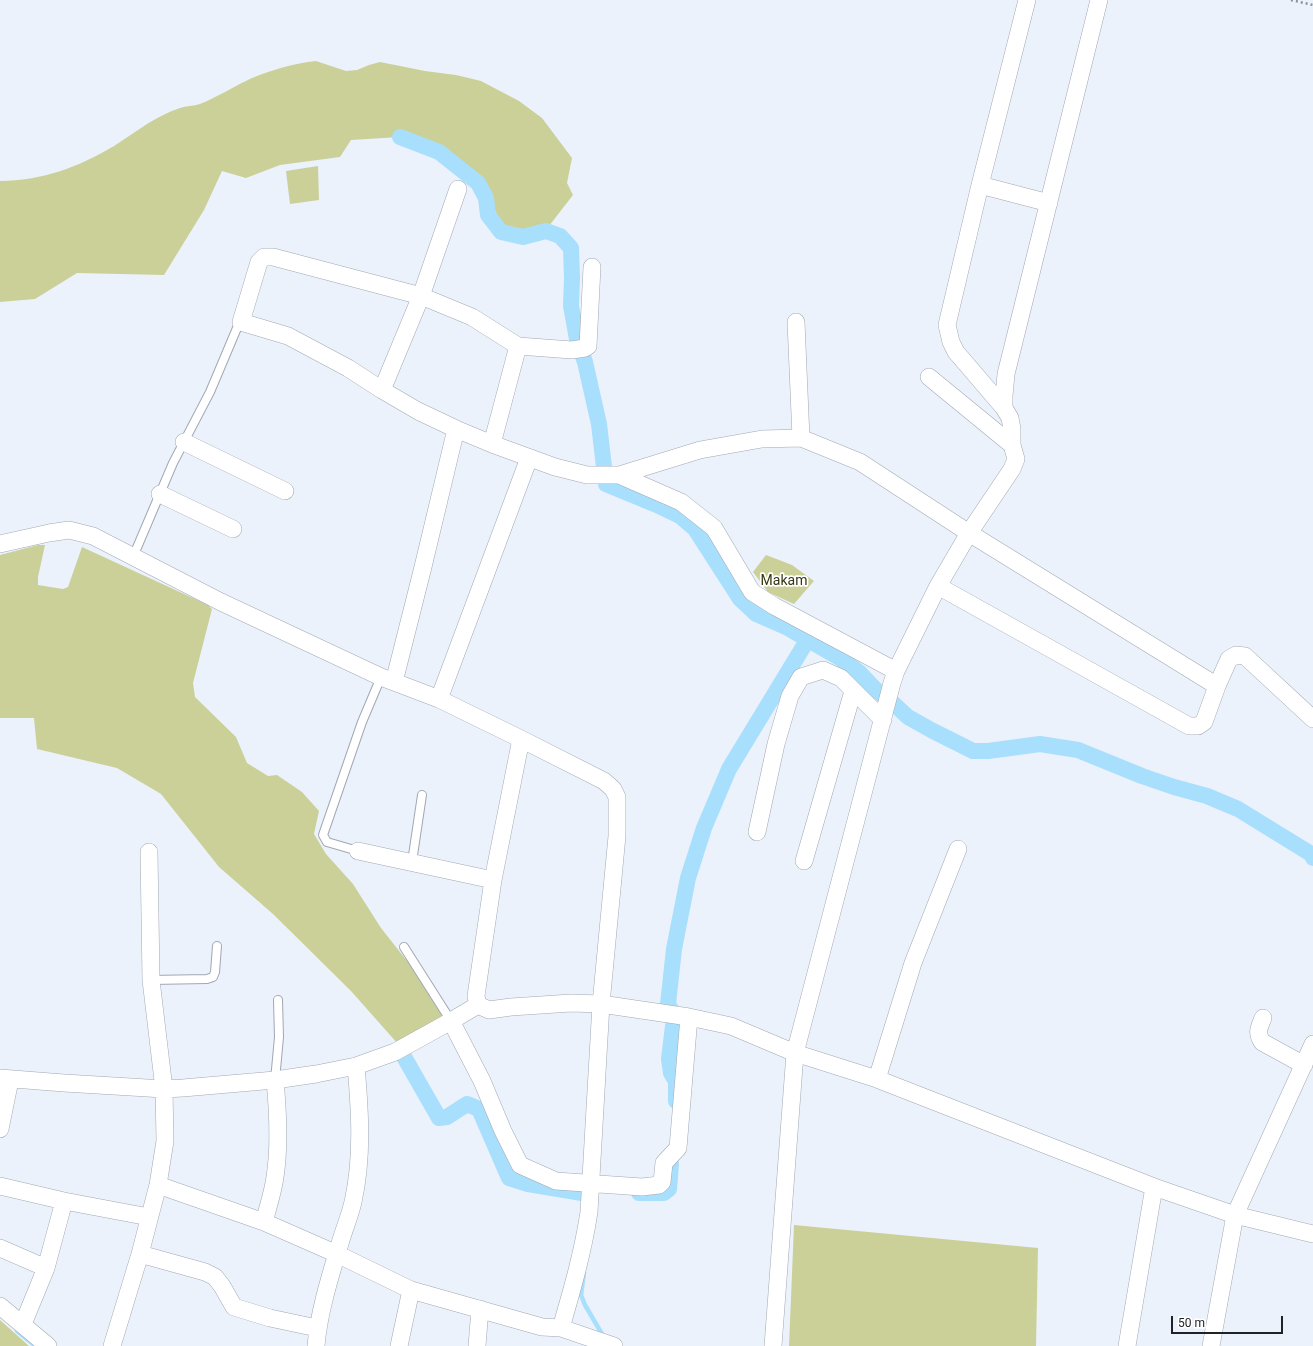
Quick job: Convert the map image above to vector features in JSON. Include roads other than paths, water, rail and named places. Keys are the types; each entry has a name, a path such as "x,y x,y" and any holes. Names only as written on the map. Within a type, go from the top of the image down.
{"street":[{"path":"773,1346 795,1053 894,677 938,586 969,533 1012,469 1016,459 1012,445 1010,418 1004,408 956,352 951,342 947,325 980,184 1027,0"},
{"path":"1004,408 1006,374 1099,0"},
{"path":"980,184 1049,203"},
{"path":"382,390 421,296 458,189"},
{"path":"592,267 588,346 579,349 518,346 472,317 421,296 273,257 264,257 259,262 241,322 288,336 348,368 382,390 418,410 456,429 528,458 572,472 587,475 612,475 700,450 762,439 801,438 860,462 969,533 1217,686"},
{"path":"796,322 801,438"},
{"path":"492,444 518,346"},
{"path":"929,377 1012,445"},
{"path":"387,680 424,567 456,429"},
{"path":"184,442 285,491"},
{"path":"438,699 528,458"},
{"path":"612,475 681,502 714,528 752,592 894,677"},
{"path":"160,494 233,530"},
{"path":"0,544 69,530 93,536 221,602 387,680 438,699 521,739 604,782 613,789 617,797 616,852 601,1004 595,1090 592,1184 586,1237 576,1279 561,1328"},
{"path":"938,586 1188,726 1198,726 1204,722 1229,659 1236,655 1245,656 1313,719"},
{"path":"757,832 776,744 790,696 801,677 823,670 841,678 853,690 885,712"},
{"path":"804,861 853,690"},
{"path":"478,1005 476,996 493,880 521,739"},
{"path":"877,1079 913,963 958,848"},
{"path":"358,851 493,880"},
{"path":"112,1346 140,1254 158,1185 165,1141 164,1089 151,980 149,852"},
{"path":"478,1005 489,1010 571,1003 601,1004 689,1017 731,1026 795,1053 877,1079 1154,1187 1235,1215 1313,1234"},
{"path":"0,1129 5,1079 164,1089 275,1080 316,1074 356,1066 396,1052 478,1005"},
{"path":"451,1021 482,1081 503,1131 520,1165 556,1181 642,1187 659,1185 662,1182 664,1163 678,1148 689,1017"},
{"path":"1263,1018 1258,1030 1258,1036 1262,1042 1304,1065"},
{"path":"1211,1346 1235,1215 1313,1044"},
{"path":"316,1346 317,1328 353,1202 360,1155 360,1109 356,1066"},
{"path":"264,1222 275,1178 278,1125 275,1080"},
{"path":"158,1185 264,1222 337,1254 411,1290 542,1327 561,1328 614,1346"},
{"path":"0,1186 64,1201 149,1216"},
{"path":"1127,1346 1154,1187"},
{"path":"23,1324 46,1268 64,1201"},
{"path":"0,1248 46,1268"},
{"path":"140,1254 205,1272 215,1277 234,1307 270,1318 317,1328"},
{"path":"399,1346 411,1290"},
{"path":"0,1306 48,1346"},
{"path":"477,1346 480,1309"}],"lane":[{"path":"133,557 173,463 210,392 237,328 241,322"},
{"path":"358,851 327,842 323,835 362,722 387,680"},
{"path":"412,862 422,795"},
{"path":"151,980 207,979 213,977 215,972 217,946"},
{"path":"404,947 451,1021"},
{"path":"275,1080 279,1037 278,1000"}],"waterway":[{"path":"400,137 439,152 478,183 486,198 488,215 501,232 523,237 546,231 560,236 571,248 571,306 577,339 585,362 599,424 606,484 680,516 695,529 740,599 756,614 788,628 838,657 859,672 876,690 908,717 973,751 988,751 1040,744 1078,750 1142,776 1207,796 1238,809 1311,854 1313,858"},
{"path":"672,1011 668,1004 674,949 688,878 704,828 729,769 808,639"},
{"path":"673,1026 669,1059 671,1073 676,1081 676,1101"},
{"path":"403,1055 439,1118 447,1117 467,1104 479,1109 509,1178 528,1184 582,1193"},
{"path":"639,1193 664,1193 669,1189 671,1164"},
{"path":"584,1273 581,1295 585,1305 602,1334"},
{"path":"17,1331 33,1344"}],"park label":[{"name":"Makam","path":"784,581"}]}
